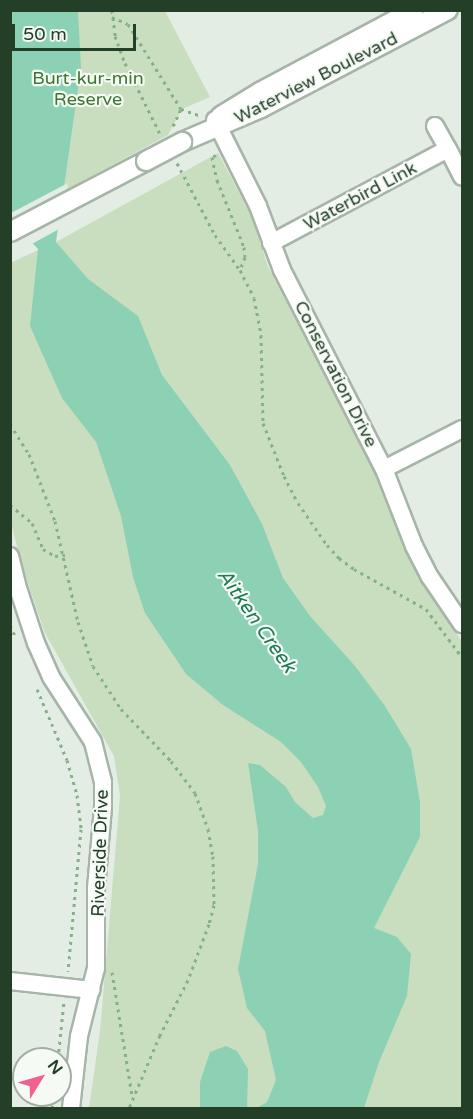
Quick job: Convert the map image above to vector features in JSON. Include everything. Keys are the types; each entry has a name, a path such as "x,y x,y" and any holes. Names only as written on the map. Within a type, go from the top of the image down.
{"street":[{"name":"Waterview Boulevard","path":"10,232 174,148 217,123 260,92 403,18 448,10"},
{"name":"Conservation Drive","path":"217,123 258,206 282,270 384,469 420,556 462,624"},
{"path":"435,126 462,177"},
{"name":"Waterbird Link","path":"271,243 448,149"},
{"path":"384,469 462,429"},
{"name":"Riverside Drive","path":"10,556 17,585 51,677 84,724 99,760 103,807 96,889 96,968 79,1036 71,1108"},
{"path":"10,981 92,990"}],"path":[{"path":"112,10 124,63 174,148 215,235 240,270 254,298 259,322 263,423 284,476 298,503 327,545 339,558 354,569 426,609 462,657"},
{"path":"112,17 128,24 182,109 217,123"},
{"path":"173,126 182,109"},
{"path":"228,148 212,157 217,180 244,247 245,257 240,270"},
{"path":"10,424 29,454 43,487 65,555 78,622 93,666 121,709 171,761 195,794 208,829 213,856 214,905 209,924 188,980 129,1108"},
{"path":"10,505 32,523 43,549 55,556 65,555"},
{"path":"10,626 15,636"},
{"path":"33,679 67,760 77,795 81,829 59,1047"},
{"path":"96,968 110,970 114,976 132,1098"}],"green space":[{"name":"Burt-kur-min Reserve","path":"11,11 165,11 210,97 182,109 168,135 11,219"},
{"path":"218,153 253,219 268,267 367,456 413,563 462,642 462,1108 89,1108 100,1031 120,796 114,756 45,633 22,566 11,523 10,263 56,242"}],"water":[{"name":"Aitken Creek","path":"11,11 78,11 81,68 56,242 88,279 138,316 162,375 230,465 262,524 283,578 310,616 355,666 385,706 411,749 420,802 420,837 374,928 397,937 411,954 407,996 379,1062 364,1108 257,1108 267,1102 276,1080 265,1031 247,1008 238,969 258,864 258,831 248,763 260,765 286,787 295,802 313,818 323,815 326,806 318,787 301,762 281,742 223,705 186,674 145,613 133,577 121,516 96,442 62,398 30,326 38,249 11,220"},
{"path":"226,1046 237,1051 248,1069 247,1108 200,1108 200,1082 210,1052"}],"pier":[{"path":"68,183 61,228 30,245 10,225 11,213"}]}
